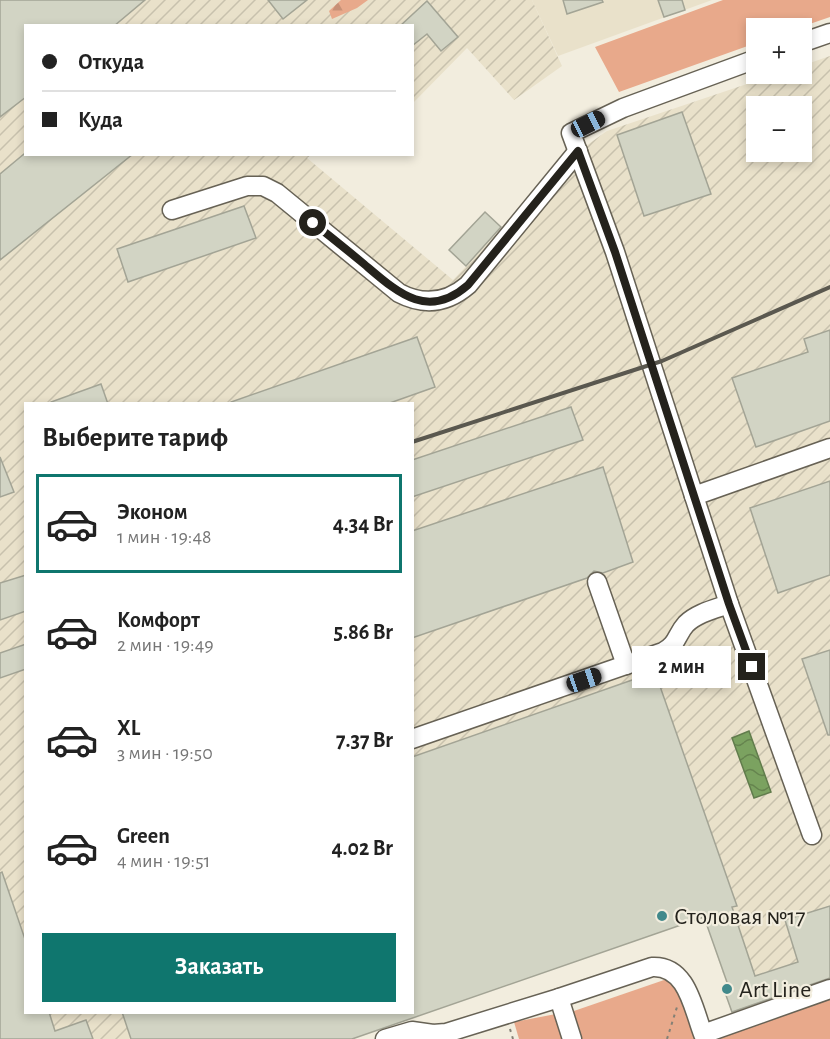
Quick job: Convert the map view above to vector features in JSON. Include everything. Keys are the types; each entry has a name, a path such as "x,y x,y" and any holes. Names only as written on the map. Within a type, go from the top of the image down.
{"lane":[{"path":"812,39 830,33"},
{"path":"746,63 623,108 572,133 615,252 729,604 812,835"},
{"path":"172,210 240,187 263,186 277,194 399,293 409,298 431,302 453,296 468,285 578,151"},
{"path":"694,496 830,448"},
{"path":"597,582 626,665"},
{"path":"414,738 668,649 674,645 688,622 701,614 729,604"},
{"path":"385,1039 407,1032 446,1033 652,967 672,970 684,985 703,1034 830,989"},
{"path":"559,998 572,1039"}],"path":[{"path":"667,1039 684,985"}],"shaded area":[{"path":"0,0 532,0 562,66 514,100 467,48 414,102 414,24 24,24 24,156 310,156 307,158 453,280 566,160 607,131 747,84 812,84 812,62 830,56 830,982 732,1014 723,987 727,985 704,917 352,1039 0,1039"},
{"path":"532,0 712,0 558,56"}],"green space":[{"path":"341,0 368,0 357,8 332,19 329,11"},
{"path":"723,0 830,0 830,17 812,23 812,18 746,18 746,47 619,92 595,47"},
{"path":"667,979 673,981 697,1039 579,1039 571,1012"},
{"path":"830,998 830,1039 709,1039"},
{"path":"556,1014 565,1039 519,1039 514,1022"}],"water":[{"path":"749,731 771,792 754,798 732,738"}],"building":[{"path":"0,0 145,0 116,24 24,24 24,99 0,117"},
{"path":"268,0 307,0 283,19"},
{"path":"563,0 602,0 603,2 567,14"},
{"path":"658,0 682,0 685,10 664,17"},
{"path":"427,1 458,37 441,51 427,34 414,44 414,24 402,24"},
{"path":"682,112 711,194 644,216 617,135"},
{"path":"24,154 24,156 130,156 0,260 0,174"},
{"path":"244,206 256,238 128,282 117,249"},
{"path":"485,212 501,227 466,266 449,250"},
{"path":"830,330 830,421 756,447 732,378 808,352 804,339"},
{"path":"417,337 435,387 393,402 231,402"},
{"path":"101,384 107,402 51,402"},
{"path":"571,407 583,440 414,496 414,459"},
{"path":"0,457 14,492 0,497"},
{"path":"603,467 633,562 603,573 594,571 587,578 414,637 414,530"},
{"path":"830,481 830,575 778,593 750,508"},
{"path":"24,576 24,612 0,620 0,583"},
{"path":"24,645 24,670 0,678 0,653"},
{"path":"830,650 830,735 828,735 802,659"},
{"path":"655,672 737,906 732,907 755,976 798,962 785,920 830,906 830,978 732,1012 723,987 728,985 704,917 352,1039 131,1039 123,1014 414,1014 414,756"},
{"path":"2,872 24,936 24,1014 50,1014 55,1031 86,1020 93,1039 0,1039 0,873"}],"railway":[{"path":"414,441 662,361 830,287"}],"place":[{"name":"Столовая №17","path":"662,916"},
{"name":"Art Line","path":"727,989"}],"route":[{"path":"313,223 399,293 420,301 443,300 468,285 578,151 615,252 673,435 752,667"}]}
